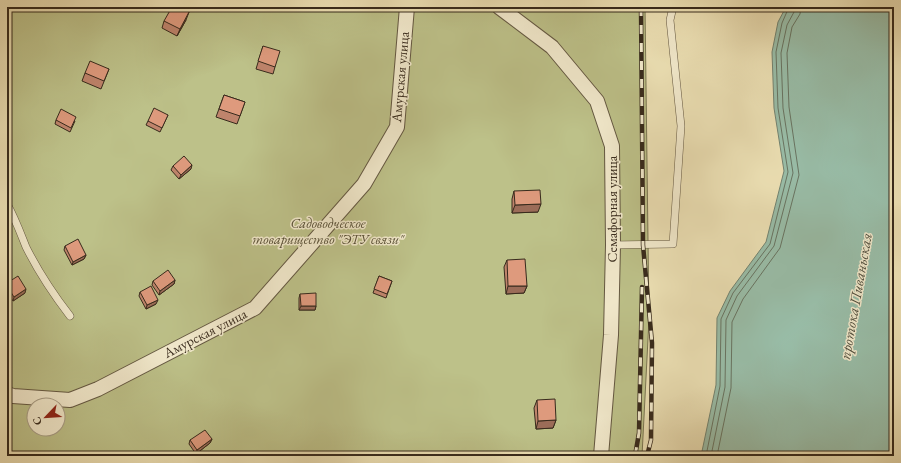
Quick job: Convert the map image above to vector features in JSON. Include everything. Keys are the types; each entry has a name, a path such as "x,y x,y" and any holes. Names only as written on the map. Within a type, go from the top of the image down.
{"street":[{"name":"Амурская улица","path":"7,394 13,396 70,400 98,389 254,308 364,184 397,128 407,7"},
{"name":"Семафорная улица","path":"499,7 552,46 597,101 612,146 613,245 611,335 601,456"}],"lane":[{"path":"613,245 673,244 681,126 670,20 673,7"},
{"path":"7,204 26,246 49,289 70,316"}],"green space":[{"name":"Садоводческое товарищество \"ЭТУ связи\"","path":"7,7 645,7 649,319 642,456 7,456"}],"water":[{"name":"протока Пиваньская","path":"786,7 894,7 894,456 701,456 716,385 717,318 730,291 766,242 784,171 774,108 772,52 778,22"}],"building":[{"path":"172,7 179,7 189,12 180,29 164,21"},
{"path":"263,46 280,51 275,67 258,61"},
{"path":"90,61 109,69 104,81 85,73"},
{"path":"224,95 245,102 240,116 219,109"},
{"path":"154,108 168,115 162,128 148,121"},
{"path":"61,109 76,117 71,128 56,120"},
{"path":"184,156 192,165 181,175 173,166"},
{"path":"540,190 541,204 515,205 514,191"},
{"path":"78,239 86,255 73,262 65,246"},
{"path":"525,259 527,286 508,286 507,260"},
{"path":"168,270 175,280 160,291 153,281"},
{"path":"18,276 26,289 14,297 7,286 7,283"},
{"path":"379,276 392,281 387,294 374,289"},
{"path":"151,286 158,300 147,305 140,292"},
{"path":"316,293 316,306 301,306 300,294"},
{"path":"555,399 556,420 538,421 537,400"},
{"path":"205,430 212,439 197,450 190,440"}],"railway":[{"path":"641,7 643,245 652,343 651,440 647,456"},
{"path":"635,456 639,433 642,287"}]}
